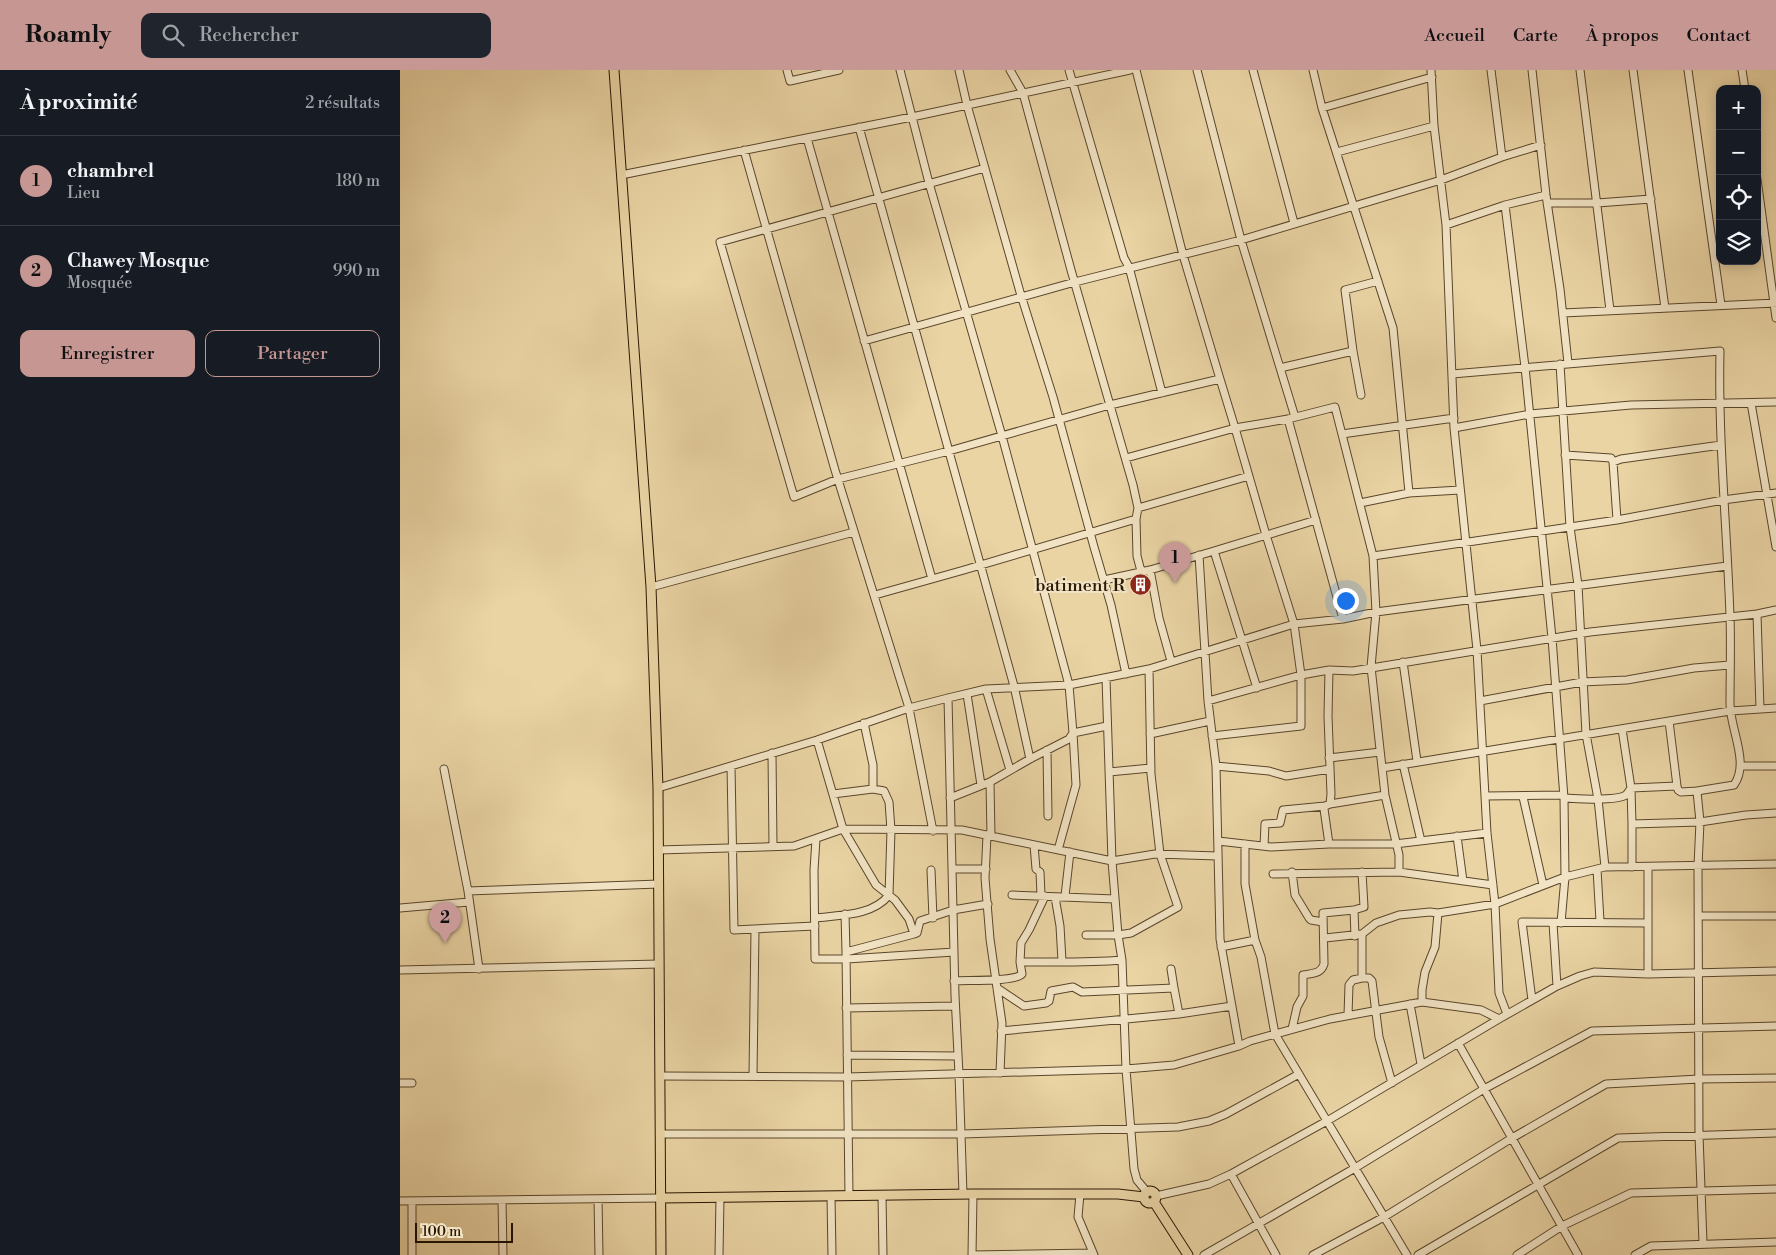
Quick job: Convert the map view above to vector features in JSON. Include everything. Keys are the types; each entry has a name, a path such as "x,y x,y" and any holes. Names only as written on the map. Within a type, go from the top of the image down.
{"main road":[{"path":"614,70 651,587 658,788 661,1255"},
{"path":"661,1198 963,1194 1146,1194 1148,1202 1155,1199 1188,1255"}],"street":[{"path":"786,70 790,82 839,70"},
{"path":"900,70 929,183 1002,436 1069,685 1076,785 1058,850"},
{"path":"959,70 984,168 1021,297 1060,420 1111,604 1126,674"},
{"path":"1010,70 1023,93 1126,458 1138,508 1136,520 1137,556 1141,571"},
{"path":"1068,70 1124,258 1129,267 1162,393"},
{"path":"621,175 912,117 1130,70"},
{"path":"1136,70 1183,254 1250,476 1266,536 1294,624 1301,675 1301,726 1212,736"},
{"path":"1197,70 1241,240 1280,368 1316,520 1343,619"},
{"path":"1253,70 1294,223"},
{"path":"1313,70 1322,108 1393,328 1408,493"},
{"path":"1491,70 1502,157"},
{"path":"1532,70 1568,363"},
{"path":"1580,70 1610,310"},
{"path":"1633,70 1665,308"},
{"path":"1688,70 1721,305"},
{"path":"1742,70 1744,85"},
{"path":"1322,108 1432,74 1434,126 1446,225 1454,428 1477,650 1487,833 1495,904 1499,993 1507,1014"},
{"path":"1337,152 1434,126"},
{"path":"859,127 1014,686 1030,759"},
{"path":"807,138 932,579"},
{"path":"864,341 1129,267 1241,240 1440,180 1502,157 1541,146"},
{"path":"744,150 838,479 909,708 933,831"},
{"path":"984,168 720,242 794,497 838,479 949,451 1110,406 1220,379"},
{"path":"1446,225 1546,195"},
{"path":"1547,203 1596,203 1650,199"},
{"path":"1505,206 1530,414 1556,688 1563,797 1565,877 1562,923"},
{"path":"1761,207 1776,318"},
{"path":"1361,394 1345,290 1378,281"},
{"path":"1562,313 1775,303"},
{"path":"1280,368 1353,351"},
{"path":"1452,374 1720,351 1719,404 1730,617 1730,711 1741,766 1740,777 1734,784 1697,791 1681,792 1678,790 1669,721"},
{"path":"1560,364 1570,527 1578,585 1586,734 1598,799 1605,867"},
{"path":"1454,428 1530,414 1631,405 1696,402 1719,404 1776,402"},
{"path":"1751,403 1776,546"},
{"path":"1126,458 1235,428 1292,418 1335,407 1373,556 1376,612 1371,667 1385,795 1399,855 1399,872"},
{"path":"1342,434 1454,418"},
{"path":"1613,462 1621,459 1721,445"},
{"path":"1565,455 1611,458 1613,462 1617,520"},
{"path":"1138,508 1250,476"},
{"path":"1360,503 1408,493 1460,490"},
{"path":"1373,556 1617,520 1724,500 1776,493"},
{"path":"874,595 1136,520"},
{"path":"1104,580 1150,570 1316,520"},
{"path":"651,587 854,532"},
{"path":"1214,551 1243,640 1256,688"},
{"path":"1199,555 1208,701 1216,766 1222,947 1239,1046"},
{"path":"658,788 817,740 909,708 986,689 1014,686 1069,685 1149,669 1294,624 1343,619 1376,612 1727,566"},
{"path":"1150,570 1159,618 1171,661"},
{"path":"1208,701 1301,675 1329,670 1353,671 1580,633 1757,614 1776,610"},
{"path":"1757,614 1760,709"},
{"path":"1402,662 1417,761"},
{"path":"1480,701 1582,682 1627,680 1694,668 1730,665"},
{"path":"1086,936 1132,933 1178,907 1160,854 1151,768 1149,669"},
{"path":"1329,670 1328,723 1330,770 1327,805 1324,809 1329,844"},
{"path":"1106,678 1112,861 1122,960 1126,1069 1134,1169 1137,1180 1146,1194"},
{"path":"986,689 1010,770"},
{"path":"967,694 981,785"},
{"path":"948,698 954,981 957,1056 960,1074 963,1194"},
{"path":"1382,768 1730,711 1776,708"},
{"path":"1150,734 1210,721"},
{"path":"864,724 873,765 873,789"},
{"path":"950,798 990,782 1069,739 1073,733 1107,726"},
{"path":"1622,729 1630,788 1632,867"},
{"path":"817,740 843,830 876,885 895,900 909,919 914,934"},
{"path":"1048,750 1048,816"},
{"path":"1329,758 1380,752"},
{"path":"772,753 773,846"},
{"path":"1403,764 1421,841"},
{"path":"730,766 734,930 815,926"},
{"path":"1216,766 1268,771 1286,776 1330,770"},
{"path":"1741,766 1776,766"},
{"path":"1109,772 1151,768"},
{"path":"444,769 468,891 479,969"},
{"path":"990,782 986,869 990,939 1002,1023 1000,1073"},
{"path":"1630,788 1677,786"},
{"path":"1485,796 1598,799 1626,795 1630,788"},
{"path":"815,918 873,909 884,903 889,895 891,830 889,802 884,791 873,789 832,794"},
{"path":"1697,791 1700,822 1698,866 1699,1136 1703,1243"},
{"path":"1264,846 1266,824 1280,823 1283,810 1385,795"},
{"path":"1523,797 1544,885"},
{"path":"1632,824 1700,822 1746,815 1776,814"},
{"path":"658,850 794,846 843,830 962,830 1112,861 1160,854 1218,856"},
{"path":"1218,841 1264,846 1395,844 1487,833"},
{"path":"1457,836 1463,881"},
{"path":"816,839 814,870 815,959 954,952"},
{"path":"1245,844 1245,884 1275,1034 1407,1255"},
{"path":"954,981 995,979 1003,981 1020,977 1022,974 1020,962 1021,943 1029,930 1043,896 1040,872 1036,869 1034,845"},
{"path":"1065,896 1070,852"},
{"path":"1325,938 1359,935 1376,923 1399,915 1430,912 1438,914 1495,904 1565,877 1605,867 1776,864"},
{"path":"1648,867 1648,974"},
{"path":"952,868 986,869"},
{"path":"1596,869 1600,921"},
{"path":"931,870 932,918"},
{"path":"1273,874 1292,872 1399,872 1492,885"},
{"path":"1292,872 1295,895 1309,918 1323,922"},
{"path":"1292,1029 1297,1007 1302,996 1303,975 1318,973 1324,964 1325,938 1323,913 1354,910 1364,907 1362,872"},
{"path":"468,891 659,884"},
{"path":"1012,895 1116,899"},
{"path":"1055,897 1062,961"},
{"path":"400,908 469,902"},
{"path":"846,956 914,934 920,921 953,910 988,904"},
{"path":"1354,910 1359,935 1362,978"},
{"path":"845,914 849,1196"},
{"path":"1422,1002 1424,972 1435,947 1438,914"},
{"path":"1698,916 1776,916"},
{"path":"1532,1000 1522,922 1562,923 1600,921 1648,923"},
{"path":"1553,923 1557,986"},
{"path":"752,1076 755,929"},
{"path":"1222,947 1255,940"},
{"path":"1020,962 1062,961 1082,963 1122,960"},
{"path":"400,970 659,964"},
{"path":"1171,969 1179,1014"},
{"path":"1155,1199 1202,1186 1231,1174 1327,1121 1421,1064 1557,986 1594,972 1648,974 1776,971"},
{"path":"1348,1015 1350,985 1353,980 1369,978 1372,981 1379,1037 1392,1083"},
{"path":"997,988 1024,1006 1046,1003 1049,1001 1051,991 1073,987 1082,992 1174,988"},
{"path":"660,1076 847,1077 1126,1069 1174,1064 1292,1029 1348,1015 1422,1002 1481,1010 1499,1019"},
{"path":"1410,1004 1421,1064"},
{"path":"846,1008 955,1006"},
{"path":"1001,1030 1179,1014 1232,1006"},
{"path":"1204,1255 1355,1168 1484,1089 1592,1031 1776,1026"},
{"path":"1458,1043 1578,1255"},
{"path":"847,1055 957,1056"},
{"path":"660,1134 962,1134 1178,1127 1209,1121 1226,1114 1299,1074"},
{"path":"1313,1255 1384,1217 1512,1138 1606,1084 1699,1079 1776,1078"},
{"path":"400,1083 412,1083"},
{"path":"1418,1255 1618,1138 1776,1133"},
{"path":"1231,1174 1257,1224 1276,1255"},
{"path":"1517,1255 1562,1226 1631,1193 1776,1189"},
{"path":"973,1194 972,1255 1094,1254 1078,1217 1080,1194"},
{"path":"882,1195 883,1255"},
{"path":"831,1196 832,1255"},
{"path":"719,1255 720,1197"},
{"path":"400,1201 661,1198"},
{"path":"598,1199 599,1255"},
{"path":"502,1200 503,1255"},
{"path":"412,1201 412,1255"},
{"path":"1635,1255 1650,1246 1776,1242"}],"place":[{"name":"chambrel","path":"1175,583"},
{"name":"batiment R","path":"1141,585"},
{"name":"Chawey Mosque","path":"445,943"}]}
